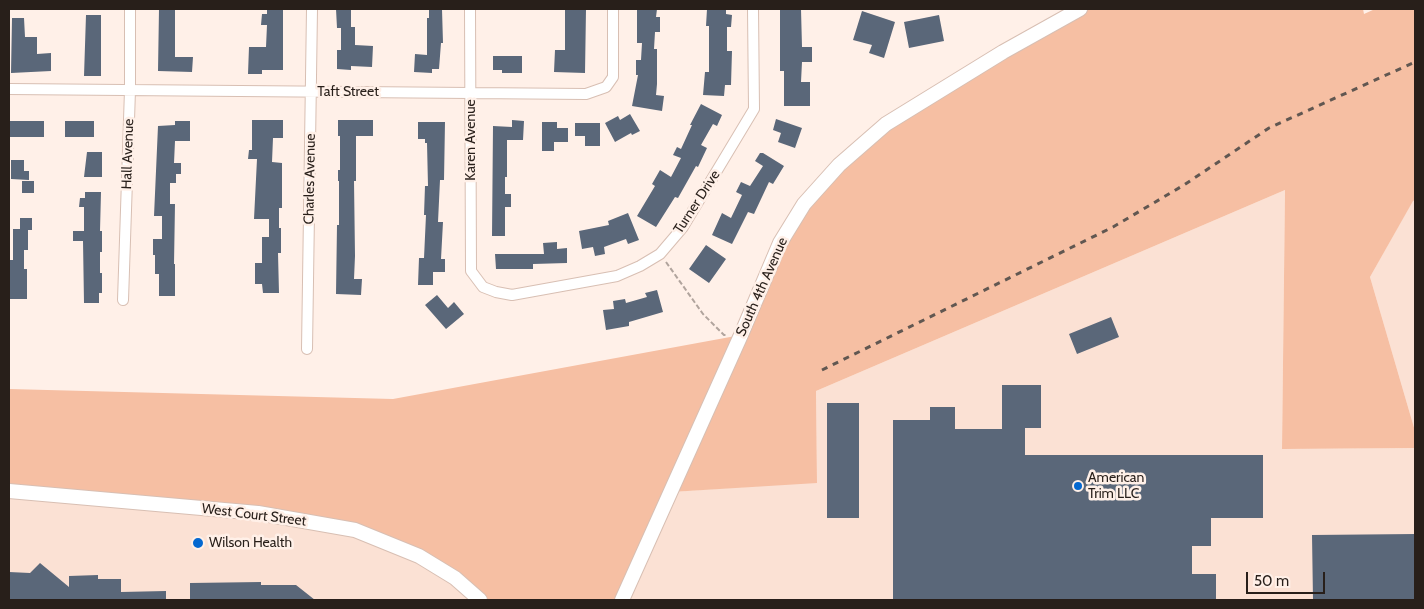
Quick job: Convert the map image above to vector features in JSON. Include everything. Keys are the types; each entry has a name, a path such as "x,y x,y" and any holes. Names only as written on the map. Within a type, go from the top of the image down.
{"street":[{"name":"Hall Avenue","path":"123,300 130,90 130,9"},
{"name":"Charles Avenue","path":"307,348 312,9"},
{"name":"Karen Avenue","path":"470,9 471,270"},
{"name":"Taft Street","path":"9,89 586,94 606,87 613,77 613,9"},
{"name":"Turner Drive","path":"471,270 484,287 496,292 512,295 617,276 640,266 660,254 684,227 754,109 753,9"},
{"name":"South 4th Avenue","path":"622,600 712,401 780,244 804,204 839,165 886,124 1003,52 1080,9"},
{"name":"West Court Street","path":"9,490 258,512 355,530 419,556 455,578 480,600"}],"path":[{"path":"660,254 703,314 724,336 741,335"}],"shaded area":[{"path":"1080,9 1363,9 1364,14 1375,9 1415,9 1415,200 1370,277 1415,431 1415,448 1282,449 1285,190 816,391 817,483 671,492 622,600 480,600 455,578 355,530 9,491 9,389 393,399 741,335 804,204 886,124"},
{"path":"1285,190 1282,449 1415,448 1415,600 622,600 671,492 817,482 816,391"},
{"path":"1413,200 1415,200 1415,431 1370,277"},
{"name":"Wilson Health","path":"9,491 355,530 419,556 480,600 9,600"}],"building":[{"path":"159,9 175,9 175,57 193,57 192,72 158,71"},
{"path":"267,9 283,9 283,70 262,70 262,74 248,74 249,47 266,47 267,25 261,25 262,14 267,14"},
{"path":"336,9 351,9 351,27 355,27 355,45 373,46 372,67 351,66 351,70 337,69 337,50 341,50 341,28 337,28"},
{"path":"429,9 442,9 443,43 441,43 439,69 432,69 432,73 414,72 415,54 427,55 427,18 429,18"},
{"path":"565,9 586,9 585,73 554,72 555,50 565,50"},
{"path":"637,9 657,9 656,17 660,17 660,32 655,32 654,49 657,49 656,95 664,96 662,111 632,106 638,75 636,75 636,60 641,60 642,43 637,43"},
{"path":"707,9 726,9 726,14 732,15 731,27 727,27 727,51 732,51 731,85 725,85 724,96 703,95 705,72 709,72 709,26 706,26"},
{"path":"780,9 801,9 802,47 812,47 812,62 802,62 801,82 810,82 810,106 784,106 784,71 780,71"},
{"path":"862,11 895,22 884,58 869,53 872,45 853,40"},
{"path":"86,15 101,15 101,76 84,76"},
{"path":"939,15 944,41 909,48 904,22"},
{"path":"12,18 24,18 25,37 37,37 37,54 51,53 51,71 11,73"},
{"path":"493,56 522,56 522,73 502,73 502,70 493,70"},
{"path":"701,104 722,115 717,126 713,124 701,145 707,148 698,167 696,166 678,198 675,197 656,227 637,216 655,186 652,184 660,170 671,177 681,158 673,155 677,147 681,149 692,125 690,125"},
{"path":"630,114 640,131 632,135 631,133 615,142 605,123 618,116 620,120"},
{"path":"776,119 802,128 795,148 778,142 781,133 773,130"},
{"path":"252,120 283,120 283,138 273,138 272,162 282,163 282,208 279,208 281,253 278,253 279,293 263,293 262,284 255,284 255,263 262,263 262,237 269,237 269,219 254,219 257,159 248,159 249,150 252,150"},
{"path":"338,120 373,120 373,136 356,136 354,279 362,279 361,295 336,294 337,225 339,225 338,170 340,170"},
{"path":"512,120 524,121 523,140 507,140 505,194 511,194 511,207 505,207 505,236 492,236 493,126 512,127"},
{"path":"10,121 44,121 44,137 10,137"},
{"path":"65,121 94,121 94,137 65,137"},
{"path":"175,121 190,121 190,141 175,141 174,163 181,163 181,174 176,174 176,183 170,183 170,204 175,204 175,296 159,296 159,274 155,274 155,255 153,255 153,239 162,239 162,216 154,216 158,126 175,125"},
{"path":"418,122 445,122 444,180 440,180 438,222 443,222 441,259 445,259 445,272 433,272 433,285 418,285 419,258 424,258 425,186 428,186 427,143 425,143 425,139 418,139"},
{"path":"542,122 557,122 557,128 568,128 568,142 554,142 554,151 542,151"},
{"path":"575,123 600,123 600,146 585,146 585,136 575,136"},
{"path":"87,152 102,152 102,177 84,177"},
{"path":"760,153 784,166 773,184 769,182 754,214 748,212 732,244 712,235 722,213 731,218 742,195 736,192 741,182 750,186 763,166 755,161"},
{"path":"11,160 24,160 24,171 29,171 29,180 11,179"},
{"path":"22,181 34,181 34,193 22,193"},
{"path":"85,192 101,192 100,231 102,231 102,252 100,252 100,273 102,273 102,293 99,293 99,303 84,303 83,241 73,241 73,231 84,231 84,207 79,207 80,198 85,198"},
{"path":"628,213 639,240 628,244 626,239 604,247 605,254 595,256 593,247 582,249 579,231 609,225 608,221"},
{"path":"20,218 32,218 32,230 28,230 28,250 24,250 24,269 27,269 27,299 10,299 9,260 13,260 13,229 20,229"},
{"path":"557,242 557,249 567,248 567,263 533,264 533,269 496,269 495,254 544,254 543,243"},
{"path":"706,245 726,259 709,283 689,269"},
{"path":"657,290 663,312 629,322 629,326 606,330 603,310 614,309 613,301 625,299 626,303 647,297 645,293"},
{"path":"437,295 448,308 454,302 464,314 446,329 425,305"},
{"path":"1111,317 1119,337 1077,354 1069,334"},
{"name":"American Trim LLC","path":"1002,385 1041,385 1041,428 1025,428 1025,455 1263,455 1263,518 1211,518 1211,546 1192,546 1192,574 1216,574 1216,600 893,600 893,420 930,420 930,407 955,407 955,429 1002,429"},
{"path":"827,403 859,403 859,518 827,518"},
{"path":"1415,534 1415,600 1313,600 1312,535"},
{"path":"40,563 69,587 69,576 98,575 98,579 121,579 121,592 166,591 166,600 9,600 9,572 30,573"},
{"path":"261,582 261,585 296,585 315,600 190,600 190,583"}],"railway":[{"path":"822,370 1113,227 1184,185 1269,128 1415,62"}],"place":[{"name":"American Trim LLC","path":"1078,486"},
{"name":"Wilson Health","path":"198,543"}]}
